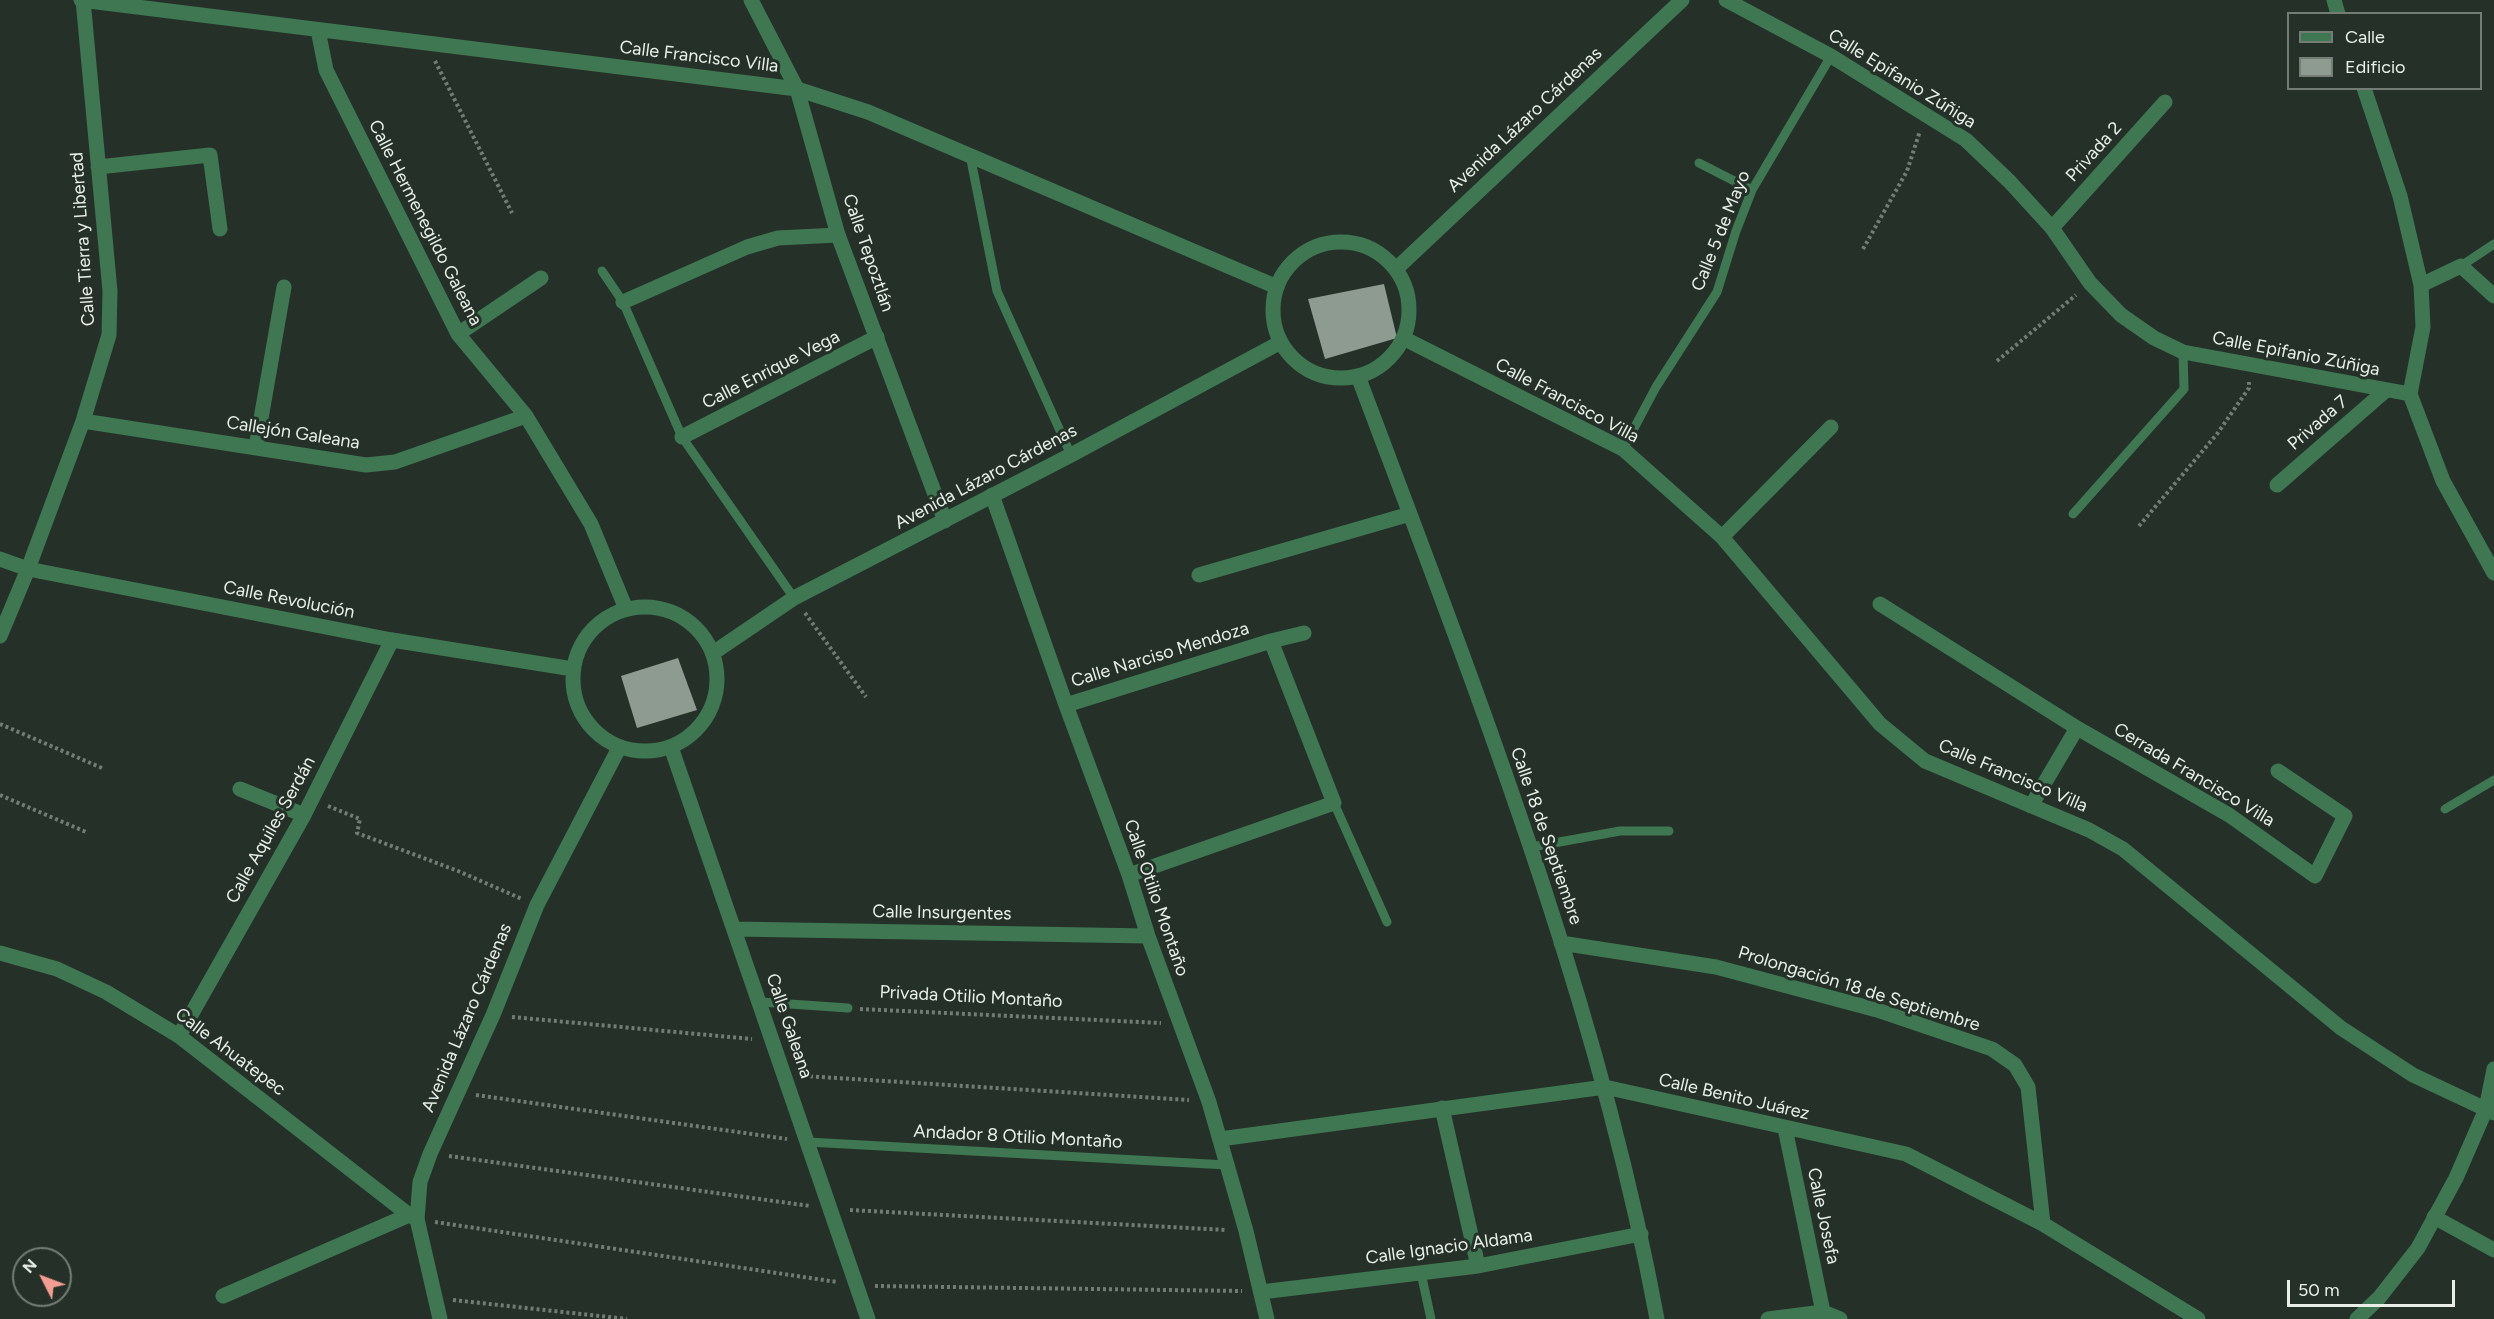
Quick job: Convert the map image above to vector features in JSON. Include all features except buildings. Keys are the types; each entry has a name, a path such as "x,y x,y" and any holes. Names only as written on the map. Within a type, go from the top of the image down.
{"street":[{"name":"Calle Francisco Villa","path":"82,0 797,89 868,112 1278,287"},
{"name":"Calle Tierra y Libertad","path":"0,636 28,569 83,421 109,336 110,291 82,0"},
{"name":"Calle Tepoztlán","path":"752,0 797,89 838,235 945,520"},
{"name":"Avenida Lázaro Cárdenas","path":"1396,269 1682,0"},
{"name":"Calle Epifanio Zúñiga","path":"1726,0 1831,56 1966,140 2010,182 2052,228 2090,283 2121,315 2154,338 2184,352 2410,394"},
{"name":"Calle Hermenegildo Galeana","path":"318,30 326,70 458,334 526,416 591,524 626,609"},
{"path":"2365,90 2400,196 2421,285 2423,327 2410,394 2443,481 2494,573"},
{"name":"Privada 2","path":"2052,228 2165,102"},
{"path":"98,167 210,156 220,229"},
{"path":"623,302 747,247 778,238 838,235"},
{"path":"1331,243 1349,243 1367,247 1383,256 1396,269 1404,284 1409,302 1408,321 1403,338 1392,355 1377,368 1358,376 1335,378 1314,373 1295,360 1281,342 1275,325 1274,306 1278,287 1286,271 1298,258 1331,243"},
{"path":"2421,285 2461,266 2494,296"},
{"path":"458,334 541,278"},
{"path":"256,447 284,287"},
{"name":"Calle Enrique Vega","path":"682,437 877,337"},
{"name":"Calle Francisco Villa","path":"1403,338 1623,449 1722,537 1880,724 1925,761 2089,830 2123,849 2341,1028 2413,1075 2490,1111"},
{"name":"Avenida Lázaro Cárdenas","path":"713,653 794,598 1071,455 1281,342"},
{"name":"Calle 18 de Septiembre","path":"1358,376 1532,847 1605,1088 1641,1234 1657,1319"},
{"name":"Privada 7","path":"2277,485 2385,391"},
{"name":"Callejón Galeana","path":"83,421 366,465 395,462 526,416"},
{"path":"1722,537 1831,427"},
{"name":"Calle Otilio Montaño","path":"992,495 1209,1102 1246,1231 1267,1319"},
{"path":"1199,575 1410,514"},
{"name":"Calle Revolución","path":"0,559 28,569 392,640 573,669"},
{"name":"Cerrada Francisco Villa","path":"1880,604 2077,728 2229,815 2315,876 2345,816 2278,771"},
{"path":"647,607 668,610 687,620 702,635 713,653 717,675 715,698 706,719 691,736 670,747 653,752 636,752 619,748 598,735 582,717 573,694 573,669 577,653 597,625 610,615 626,609 647,607"},
{"path":"1271,641 1304,633"},
{"name":"Calle Aquiles Serdán","path":"179,1036 304,815 392,640"},
{"name":"Calle Narciso Mendoza","path":"1066,705 1271,641 1334,803"},
{"path":"2031,806 2077,728"},
{"name":"Calle Galeana","path":"670,747 761,1002 868,1319"},
{"name":"Avenida Lázaro Cárdenas","path":"440,1319 413,1217 420,1182 430,1154 493,1015 537,905 619,748"},
{"path":"240,789 304,815"},
{"path":"1129,875 1334,803"},
{"name":"Calle Insurgentes","path":"735,929 1148,936"},
{"name":"Prolongación 18 de Septiembre","path":"1561,943 1716,967 1877,1010 1992,1048 2015,1065 2028,1087 2043,1224"},
{"name":"Calle Ahuatepec","path":"0,953 57,969 106,992 179,1036 413,1217"},
{"path":"2357,1319 2379,1298 2418,1248 2490,1111 2494,1069"},
{"name":"Calle Benito Juárez","path":"1220,1139 1605,1088 1906,1154 2043,1224 2198,1319"},
{"path":"1442,1108 1478,1266"},
{"name":"Calle Josefa","path":"1785,1128 1823,1312"},
{"path":"224,1296 413,1217"},
{"path":"2434,1217 2494,1250"},
{"name":"Calle Ignacio Aldama","path":"1261,1292 1478,1266 1641,1234"},
{"path":"1768,1319 1823,1312 1840,1319"}],"lane":[{"name":"Calle 5 de Mayo","path":"1623,449 1656,387 1717,292 1736,231 1752,190 1831,56"},
{"path":"969,154 997,291 1071,455"},
{"path":"1700,163 1752,190"},
{"path":"2461,266 2494,244"},
{"path":"602,271 623,302 682,437 794,598"},
{"path":"2073,514 2184,389 2184,352"},
{"path":"2445,809 2494,780"},
{"path":"1334,803 1387,922"},
{"path":"1532,847 1620,831 1669,831"},
{"path":"761,1002 848,1008"},
{"name":"Andador 8 Otilio Montaño","path":"808,1142 1227,1165"},
{"path":"1421,1273 1431,1319"}],"path":[{"path":"426,42 512,213"},
{"path":"1863,249 1907,171 1926,113"},
{"path":"1997,361 2090,283"},
{"path":"2139,526 2217,434 2249,388 2250,363"},
{"path":"794,598 866,697"},
{"path":"0,724 102,768"},
{"path":"0,795 86,832"},
{"path":"311,800 360,819 357,833 458,871 537,905"},
{"name":"Privada Otilio Montaño","path":"848,1008 1179,1023"},
{"path":"493,1015 774,1041"},
{"path":"785,1075 1209,1102"},
{"path":"458,1092 808,1142"},
{"path":"430,1154 830,1209 1246,1231"},
{"path":"413,1217 858,1286 1261,1292"},
{"path":"434,1298 627,1319"}]}
